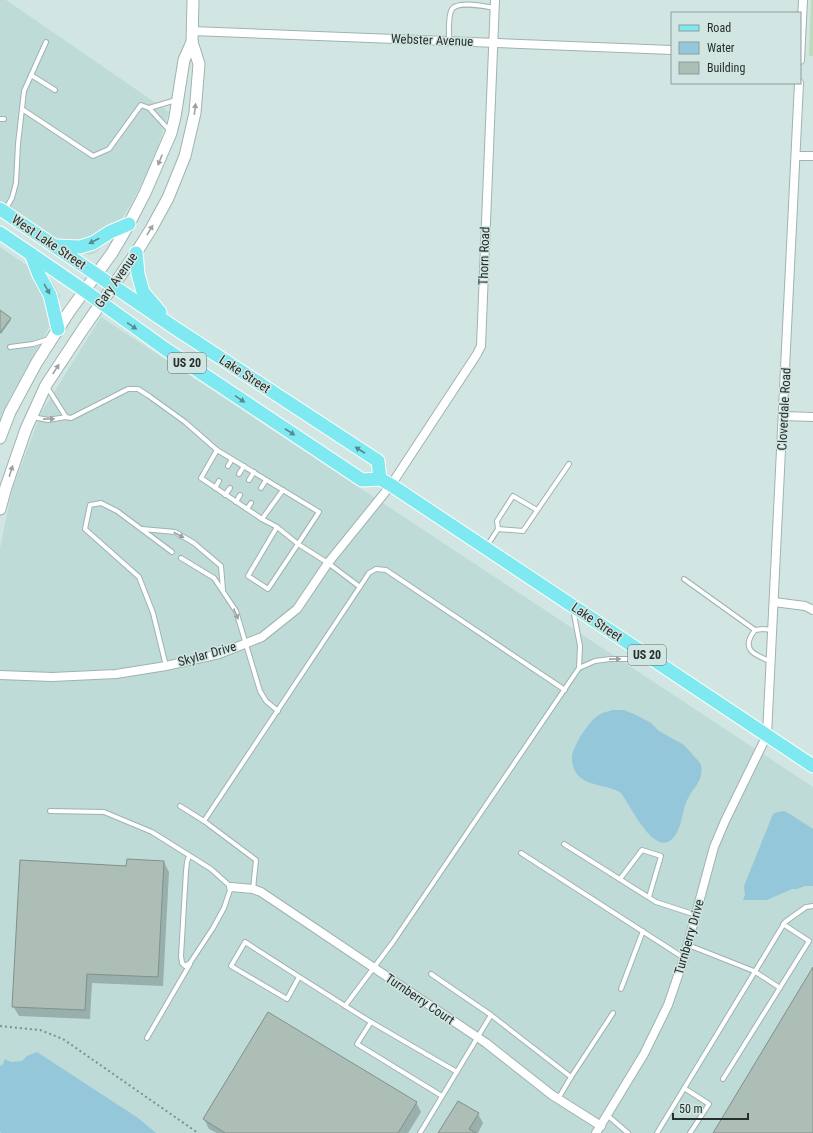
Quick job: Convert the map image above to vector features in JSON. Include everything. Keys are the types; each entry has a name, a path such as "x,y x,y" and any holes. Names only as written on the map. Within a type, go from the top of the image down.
{"main road":[{"name":"Gary Avenue","path":"0,509 13,464 31,417 46,385 100,303 136,253 168,198 185,156 195,113 199,64 192,42 193,0"},
{"name":"Gary Avenue","path":"0,438 5,414 55,334 98,274 129,224 152,179 171,133 184,60 192,42"},
{"name":"West Lake Street","path":"2,210 98,274"},
{"path":"54,245 80,247 129,224"},
{"name":"West Lake Street","path":"3,238 31,254 85,291"},
{"path":"136,253 138,274 143,292 175,328"},
{"path":"31,254 39,275 50,296 55,334"},
{"name":"Lake Street","path":"98,274 175,328 378,461 386,482"},
{"name":"Lake Street","path":"85,291 170,352 362,480 386,482 813,766"}],"street":[{"path":"801,37 803,0"},
{"name":"Thorn Road","path":"386,482 477,354 481,346 495,4"},
{"name":"Webster Avenue","path":"192,30 671,50"},
{"name":"Cloverdale Road","path":"767,735 799,84"},
{"path":"796,156 813,156"},
{"path":"783,416 813,417"},
{"name":"Skylar Drive","path":"0,675 52,677 116,674 166,666 219,654 262,636 297,609 386,482"},
{"path":"774,602 804,606 813,610"},
{"name":"Turnberry Drive","path":"596,1133 653,1038 668,1005 688,945 714,847 725,820 767,735"},
{"name":"Turnberry Court","path":"231,887 253,889 261,892 478,1038 558,1099 601,1126"}],"lane":[{"path":"449,40 450,13 453,6 459,3 495,4"},
{"path":"2,210 12,198 16,183 24,91 46,42"},
{"path":"31,75 55,90"},
{"path":"149,108 178,99"},
{"path":"22,109 93,156 109,149 141,105 149,108 171,133"},
{"path":"10,347 32,344 55,334"},
{"path":"46,385 66,417"},
{"path":"31,417 48,420 66,417 71,418 128,389 138,389 185,422 217,450 319,512 268,589 248,576 277,526"},
{"path":"217,450 201,478 262,519 277,526 298,544 328,563 360,587"},
{"path":"228,466 232,459"},
{"path":"498,529 523,531 569,464"},
{"path":"240,474 244,466"},
{"path":"249,480 254,472"},
{"path":"261,488 266,480"},
{"path":"215,488 219,481"},
{"path":"225,495 230,488"},
{"path":"262,519 283,490"},
{"path":"236,502 240,495"},
{"path":"485,548 498,529 497,521 513,496 537,510"},
{"path":"166,666 153,613 139,577 84,529 90,505 101,503 113,509 172,552"},
{"path":"247,509 251,503"},
{"path":"141,529 175,532 194,543 221,566 223,592"},
{"path":"181,558 214,578 236,611 260,691 266,701 278,711"},
{"path":"204,821 360,587 369,574 376,569 386,570 565,690"},
{"path":"684,580 755,630 772,630"},
{"path":"345,1006 393,942 579,668 580,646 572,605"},
{"path":"755,630 751,635 749,643 750,650 754,654 771,661"},
{"path":"579,668 595,661 610,659 653,659"},
{"path":"180,806 204,821 256,860 253,889"},
{"path":"50,811 104,812 152,832 211,869 231,887 221,915 190,963 147,1038"},
{"path":"564,844 656,902 696,915"},
{"path":"620,879 642,850 661,856 649,897"},
{"path":"521,853 684,958"},
{"path":"189,856 186,871 181,956 182,963 185,966 190,963"},
{"path":"657,1133 783,924 806,907 813,906"},
{"path":"723,1080 809,941 783,924"},
{"path":"621,989 643,931"},
{"path":"299,977 287,999 231,966 245,942 371,1022 457,1072"},
{"path":"688,945 754,971 780,988"},
{"path":"431,974 491,1015 571,1077"},
{"path":"558,1099 613,1013"},
{"path":"420,1133 491,1015"},
{"path":"371,1022 357,1044 442,1096"},
{"path":"684,1088 709,1104 690,1133"},
{"path":"607,1115 628,1133"}],"path":[{"path":"0,1026 40,1030 63,1039 198,1133"}],"shaded area":[{"path":"0,0 6,0 169,112 158,147 143,181 128,209 110,237 97,252 90,255 73,251 0,203"},
{"path":"0,247 53,283 60,296 58,308 47,331 9,399 0,422"},
{"path":"101,317 813,787 813,1133 0,1133 0,548 12,490 41,413"}],"green space":[{"path":"811,0 813,0 813,56 809,56"}],"water":[{"path":"612,710 624,710 651,723 659,731 684,745 701,764 701,776 688,798 678,830 669,842 661,842 653,838 637,819 621,793 616,790 586,781 574,770 572,755 580,737 592,720"},
{"path":"784,811 813,829 813,886 792,889 767,900 743,900 745,895 744,886 773,814"},
{"path":"37,1052 138,1118 156,1133 1,1133 0,1066 3,1064 5,1059 11,1062 22,1061 27,1056"}],"building":[{"path":"0,310 11,318 0,333"},
{"path":"127,859 164,861 158,977 87,974 85,1010 12,1007 20,860 126,866"},
{"path":"813,967 813,1133 713,1133"},
{"path":"268,1012 417,1102 398,1133 225,1133 203,1119"},
{"path":"458,1101 479,1113 469,1129 476,1133 438,1133"}]}
